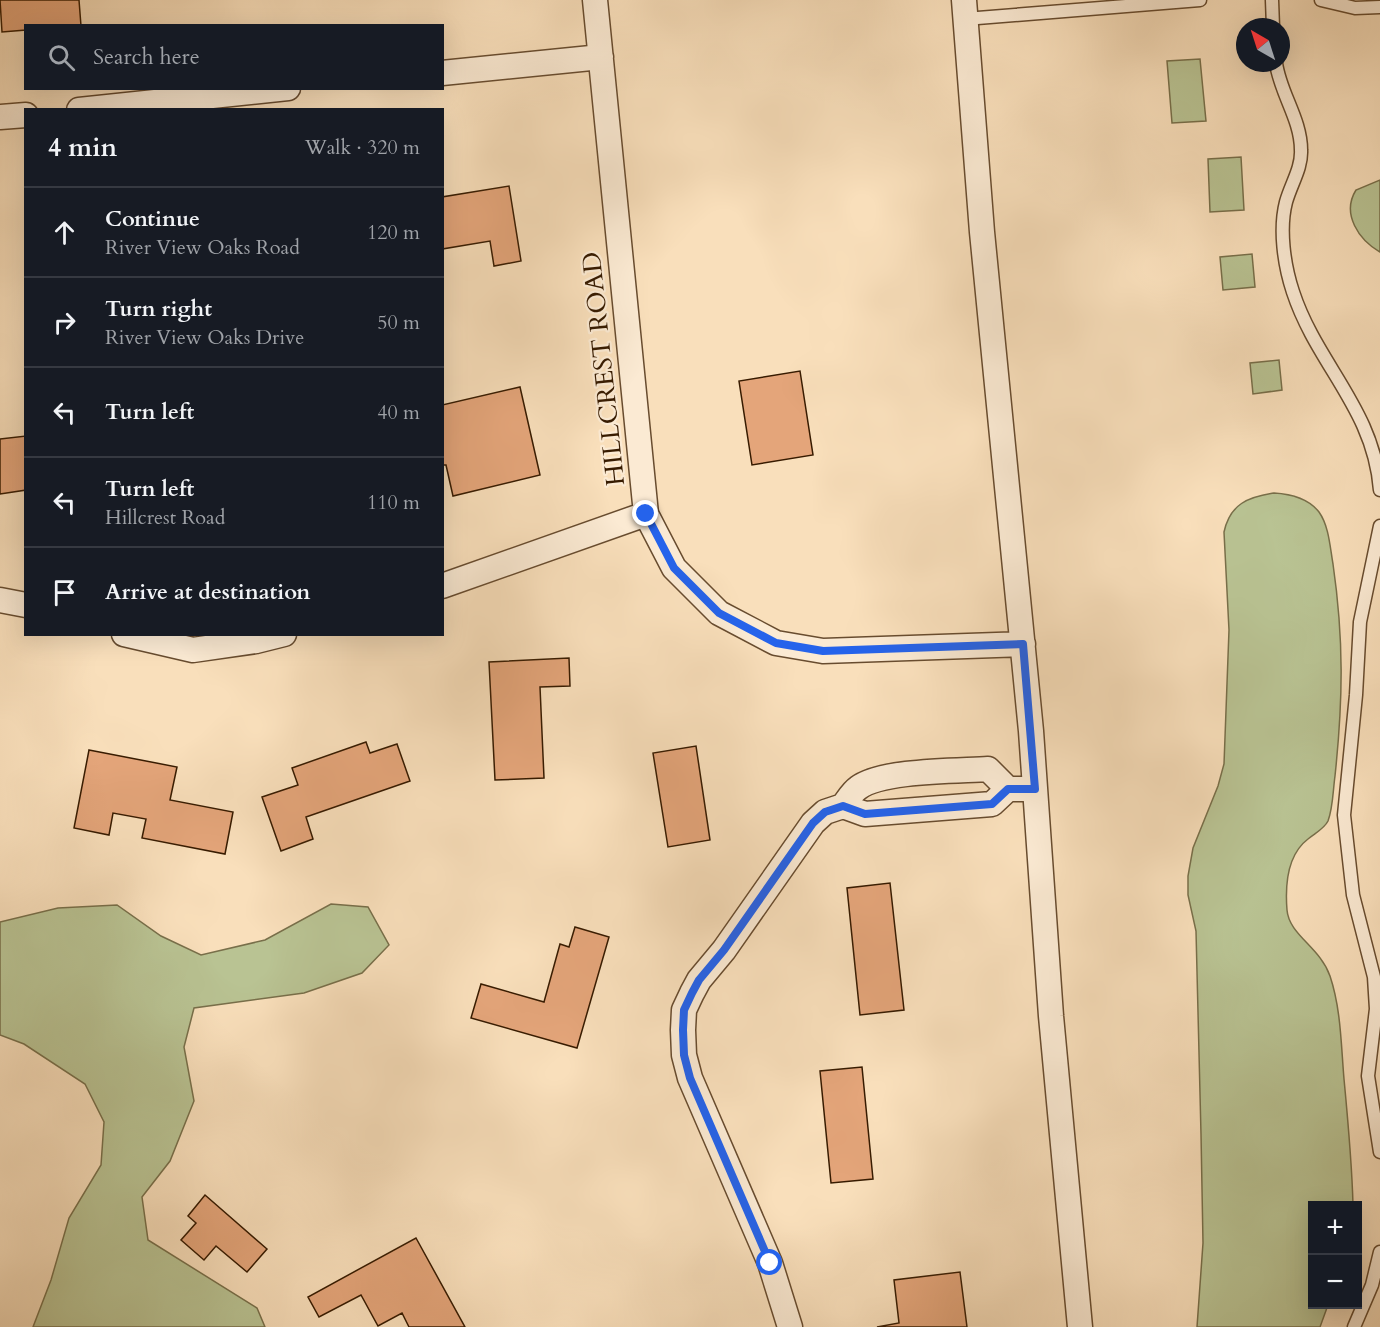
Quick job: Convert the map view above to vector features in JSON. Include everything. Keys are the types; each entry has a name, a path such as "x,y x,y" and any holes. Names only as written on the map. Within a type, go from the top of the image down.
{"street":[{"name":"HILLCREST ROAD","path":"596,0 646,514 674,568 719,613 776,643 823,651 1023,644"},
{"path":"964,10 982,232 1023,644 1051,1016 1080,1327"},
{"path":"444,73 601,57"},
{"path":"98,108 269,90"},
{"path":"0,117 24,115"},
{"path":"444,585 646,514"},
{"path":"0,600 24,605"},
{"path":"133,636 194,650 276,636"},
{"path":"790,1327 770,1263 690,1078 684,1055 684,1010 699,980 724,950 813,823 825,812 843,806 858,787 890,777 988,769 1008,789"},
{"path":"843,806 865,814 992,804 1008,789 1035,789"}],"lane":[{"path":"964,10 1200,0"},
{"path":"1272,0 1273,18"},
{"path":"1321,0 1380,7"},
{"path":"1278,72 1281,89 1293,114 1301,148 1299,165 1284,215 1284,251 1292,290 1315,342 1366,427 1375,452 1380,490"},
{"path":"1380,526 1360,622 1356,695 1344,815 1353,895 1374,978 1376,1009 1368,1076 1380,1152"},
{"path":"1354,1327 1372,1285 1380,1252"}],"green space":[{"path":"1200,59 1206,121 1172,123 1167,61"},
{"path":"1241,157 1244,210 1210,212 1208,159"},
{"path":"1380,180 1380,252 1365,241 1354,226 1350,208 1356,190"},
{"path":"1252,254 1255,287 1223,290 1220,257"},
{"path":"1279,360 1282,390 1253,394 1250,363"},
{"path":"1274,493 1287,494 1315,507 1325,524 1329,537 1337,592 1341,644 1341,696 1332,805 1326,824 1296,853 1289,871 1286,900 1289,919 1293,927 1319,957 1330,976 1340,1027 1350,1142 1353,1201 1308,1201 1308,1309 1327,1309 1320,1327 1197,1327 1203,1243 1201,1134 1196,931 1188,895 1188,876 1193,848 1218,786 1224,764 1229,630 1224,532 1236,508 1256,497"},
{"path":"331,904 368,907 389,945 362,973 304,993 194,1008 184,1047 194,1101 170,1161 142,1197 148,1240 257,1308 265,1327 33,1327 51,1280 69,1218 101,1165 104,1122 85,1084 24,1044 0,1035 0,922 58,908 117,905 161,936 201,955 265,940"}],"building":[{"path":"0,0 79,0 81,24 24,24 24,30 2,32"},
{"path":"509,186 521,261 494,266 490,241 444,249 444,197"},
{"path":"800,371 813,455 752,465 739,381"},
{"path":"520,387 540,475 453,496 446,465 444,465 444,405"},
{"path":"24,436 24,490 0,494 0,439"},
{"path":"569,658 570,686 540,687 544,778 495,780 489,662"},
{"path":"366,742 370,753 397,744 410,781 306,817 313,839 281,851 262,797 298,785 292,768"},
{"path":"696,746 710,840 668,847 653,753"},
{"path":"89,750 177,767 170,800 233,812 225,854 142,838 146,819 113,813 109,835 74,828"},
{"path":"890,883 904,1010 860,1015 847,888"},
{"path":"575,927 609,937 577,1048 471,1018 481,984 544,1002 560,944 569,947"},
{"path":"862,1067 873,1179 831,1183 820,1071"},
{"path":"205,1195 267,1249 247,1272 216,1246 204,1260 181,1240 196,1223 188,1216"},
{"path":"416,1238 465,1327 409,1327 402,1313 378,1326 361,1295 319,1317 308,1297"},
{"path":"960,1272 967,1327 877,1327 899,1323 894,1280"}],"route":[{"path":"646,514 674,568 719,613 776,643 823,651 1023,644 1035,789 1008,789 992,804 865,814 843,806 825,812 813,823 724,950 699,980 684,1010 684,1055 690,1078 770,1263"}]}
